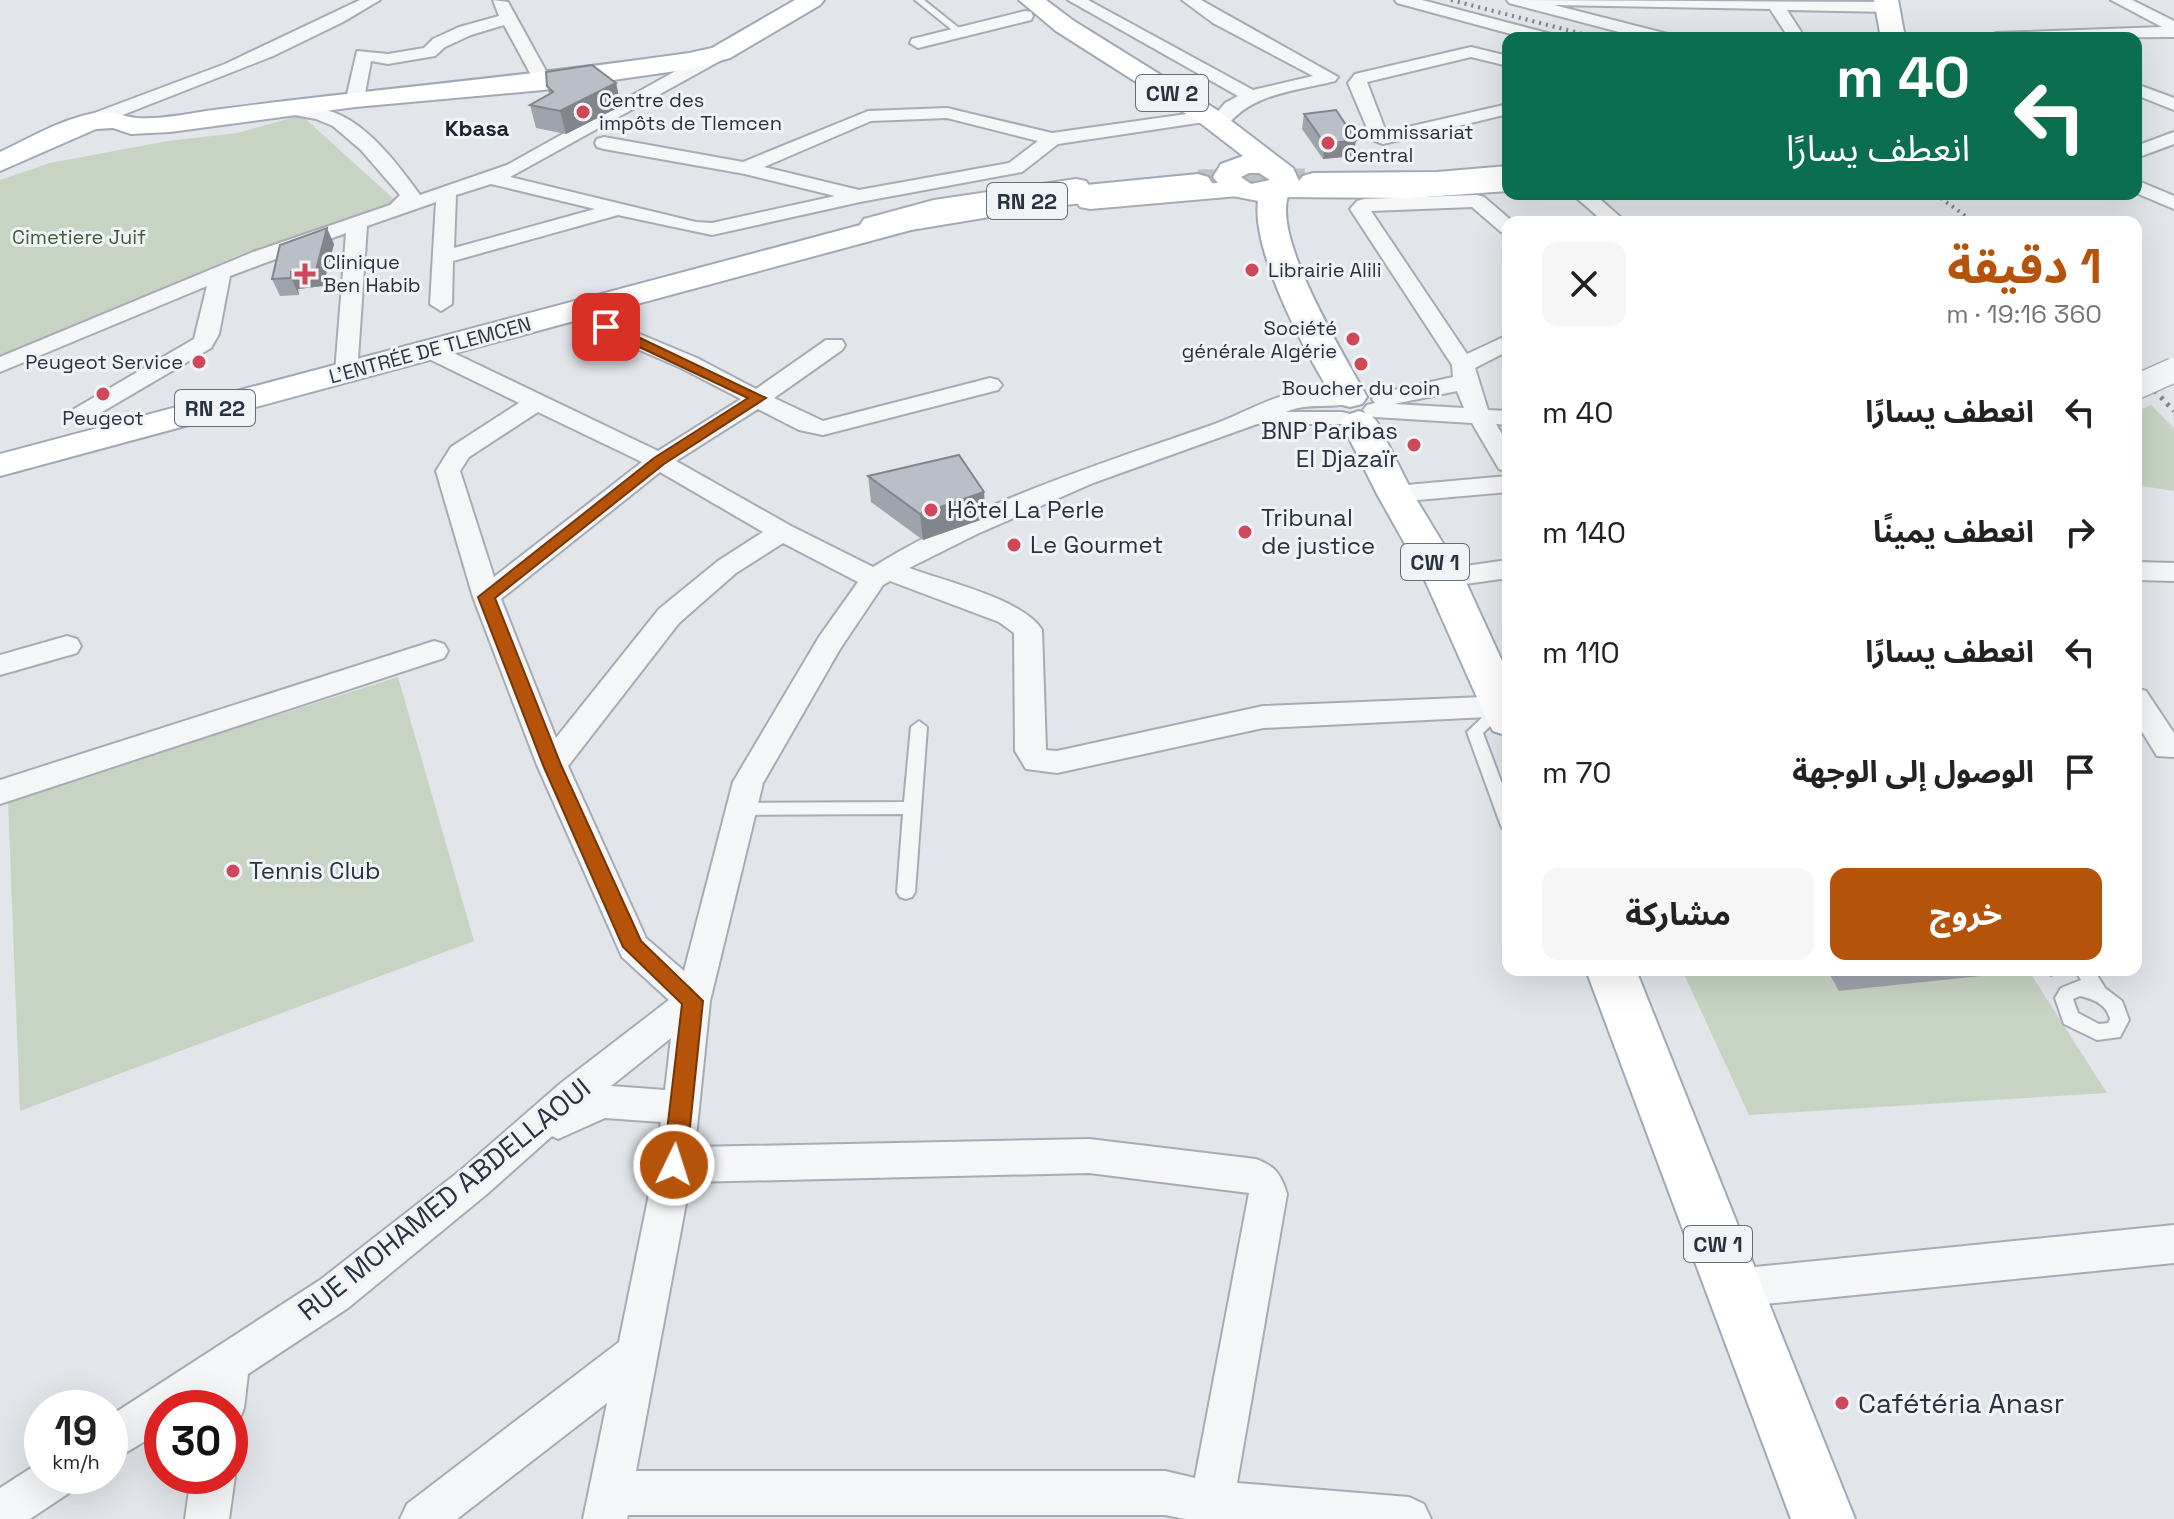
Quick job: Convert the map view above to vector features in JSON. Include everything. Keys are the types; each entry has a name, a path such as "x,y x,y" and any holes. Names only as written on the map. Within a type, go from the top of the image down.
{"main road":[{"path":"656,67 702,51 790,0"},
{"path":"0,163 99,137 284,108 543,82 656,67 721,53 812,0"},
{"path":"999,0 1038,14"},
{"path":"1887,2 1892,32"},
{"name":"CW 2","path":"1038,14 1196,118 1256,180"},
{"name":"CW 2","path":"1196,118 1256,180"},
{"path":"0,174 99,137"},
{"name":"L'ENTRÉE DE TLEMCEN","path":"859,233 1256,180 1502,165"},
{"path":"1313,182 1502,175"},
{"name":"L'ENTRÉE DE TLEMCEN","path":"1256,180 1410,190 1502,183"},
{"name":"CW 1","path":"1256,180 1269,246 1283,265 1357,408 1395,494 1444,578 1502,702"},
{"name":"L'ENTRÉE DE TLEMCEN","path":"0,465 859,233 996,205 1198,183"},
{"name":"CW 1","path":"1613,976 1823,1519"}],"street":[{"path":"99,137 372,0"},
{"path":"500,0 543,82"},
{"path":"745,168 868,116 947,113 1052,139 1196,118 1231,107 1251,96 1329,77 1219,19 1190,0"},
{"path":"1403,0 1523,32"},
{"path":"1515,0 1640,32"},
{"path":"1543,0 1887,2"},
{"path":"2119,0 2174,29"},
{"path":"1611,1 1622,27"},
{"path":"918,43 1079,2 1251,96"},
{"path":"1774,3 1793,32"},
{"path":"355,99 360,72 388,59 429,52 439,43 465,31 508,19"},
{"path":"2115,32 2174,29"},
{"path":"1502,60 1471,52 1361,78 1357,83 1379,136 1383,138 1502,110"},
{"path":"0,365 220,273 486,180 564,142 721,53"},
{"path":"99,137 158,109 206,81"},
{"path":"2142,92 2174,105"},
{"path":"284,108 314,112 339,121 399,180 411,196 394,212"},
{"path":"2142,150 2174,138"},
{"path":"399,180 486,180 696,228 712,229 860,196 1015,168 1052,139"},
{"path":"604,143 745,168 860,196"},
{"path":"2142,189 2174,203"},
{"path":"1410,190 1477,201 1502,223"},
{"path":"441,304 446,194"},
{"path":"1502,194 1477,201 1364,205 1360,209 1464,373 1479,415 1502,454"},
{"path":"1589,200 1609,216"},
{"path":"443,257 618,209"},
{"path":"346,373 357,224"},
{"path":"82,414 203,343 208,334 220,273"},
{"path":"606,327 759,398 807,425 823,428 990,385"},
{"path":"487,597 659,461 759,398 834,345"},
{"path":"1357,408 1464,373 1502,346"},
{"path":"429,350 659,461 782,532 882,575 1009,615 1028,630 1030,751 1037,761 1057,762 1263,717 1502,711"},
{"path":"2142,384 2174,370"},
{"path":"535,403 460,452 448,471 487,597 552,765 634,947 693,1001"},
{"path":"1409,1519 1212,1511 1165,1493 608,1506 674,1165 693,1001 748,782 829,644 882,575 907,558 968,528 1084,478 1242,422 1357,408 1502,417"},
{"path":"1395,494 1502,485"},
{"path":"552,765 669,616 727,567 782,532"},
{"path":"1444,578 1502,570"},
{"path":"2142,571 2174,572"},
{"path":"0,665 67,646"},
{"path":"0,792 434,651"},
{"path":"2142,707 2168,748"},
{"name":"RUE MOHAMED ABDELLAOUI","path":"128,1429 334,1294 474,1182 574,1094 693,1001"},
{"path":"474,1182 561,1119 603,1101 648,1107 679,1105"},
{"path":"674,1165 1089,1156 1256,1176 1265,1183 1268,1194 1212,1511"},
{"path":"1735,1288 2174,1244"},
{"path":"422,1519 638,1353"},
{"path":"225,1390 229,1363"},
{"path":"0,1513 29,1494"},
{"path":"207,1519 210,1494"}],"lane":[{"path":"919,0 960,32"},
{"path":"1502,714 1475,732 1502,806"},
{"path":"906,892 919,727"},
{"path":"741,809 912,808"},
{"path":"2088,976 2098,993"}],"green space":[{"name":"Cimetiere Juif","path":"301,115 396,201 240,255 0,357 0,180 50,163 168,141 238,133"},
{"path":"2151,405 2174,428 2174,491 2142,486 2142,409"},
{"name":"Tennis Club","path":"398,677 474,941 20,1111 8,800"},
{"path":"1685,976 1831,976 1839,991 1982,976 2032,976 2107,1093 1749,1115"}],"building":[{"path":"592,65 616,83 560,111 530,105 553,92 547,86 546,72"},
{"path":"1336,110 1356,140 1325,144 1304,114"},
{"path":"327,228 316,270 291,272 291,278 272,279 280,245"},
{"path":"959,455 984,492 920,514 868,476"}],"tunnel":[{"path":"1198,183 1313,182"}],"railway":[{"path":"1451,0 1575,32"},
{"path":"1943,200 1966,216"},
{"path":"2142,377 2174,411"}],"place":[{"name":"Centre des impôts de Tlemcen","path":"583,112"},
{"name":"Commissariat Central","path":"1328,143"},
{"name":"Librairie Alili","path":"1252,270"},
{"name":"Clinique Ben Habib","path":"305,274"},
{"name":"Société générale Algérie","path":"1353,339"},
{"name":"Peugeot Service","path":"199,362"},
{"name":"Boucher du coin","path":"1361,364"},
{"name":"Peugeot","path":"103,394"},
{"name":"BNP Paribas El Djazaïr","path":"1414,445"},
{"name":"Hôtel La Perle","path":"931,510"},
{"name":"Tribunal de justice","path":"1245,532"},
{"name":"Le Gourmet","path":"1014,545"},
{"name":"Tennis Club","path":"233,871"},
{"name":"Cafétéria Anasr","path":"1842,1403"}],"district":[{"name":"Kbasa","path":"477,128"}],"route":[{"path":"606,327 759,398 659,461 487,597 552,765 634,947 693,1001 674,1165"}]}
